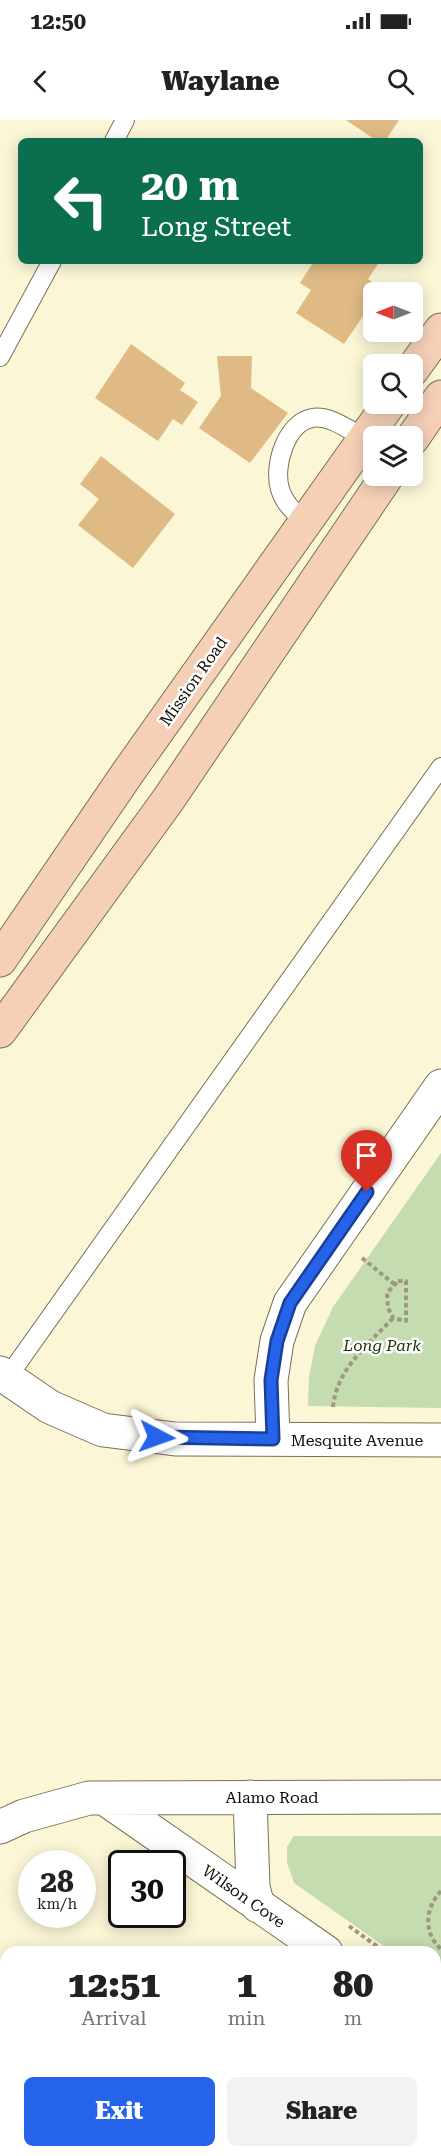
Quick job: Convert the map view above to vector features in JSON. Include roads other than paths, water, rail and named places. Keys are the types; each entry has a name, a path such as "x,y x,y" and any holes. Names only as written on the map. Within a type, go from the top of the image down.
{"street":[{"path":"423,355 441,330"},
{"path":"421,426 441,397"},
{"name":"Mission Road","path":"0,960 129,771 363,439"},
{"path":"0,1031 168,800 380,486"},
{"path":"273,1439 271,1380 277,1341 290,1303 441,1086"},
{"name":"Mesquite Avenue","path":"4,1376 50,1407 103,1430 175,1440 441,1440"},
{"path":"250,1797 253,1887 258,1906"},
{"name":"Alamo Road","path":"0,1827 61,1804 104,1798 441,1797"},
{"name":"Wilson Cove","path":"104,1798 317,1946"}],"lane":[{"path":"116,138 125,120"},
{"path":"0,357 50,264"},
{"path":"305,522 288,507 279,488 280,460 286,439 298,425 312,418 333,421 363,437"},
{"path":"4,1376 441,767"}],"park label":[{"name":"Long Park","path":"382,1345"}]}
